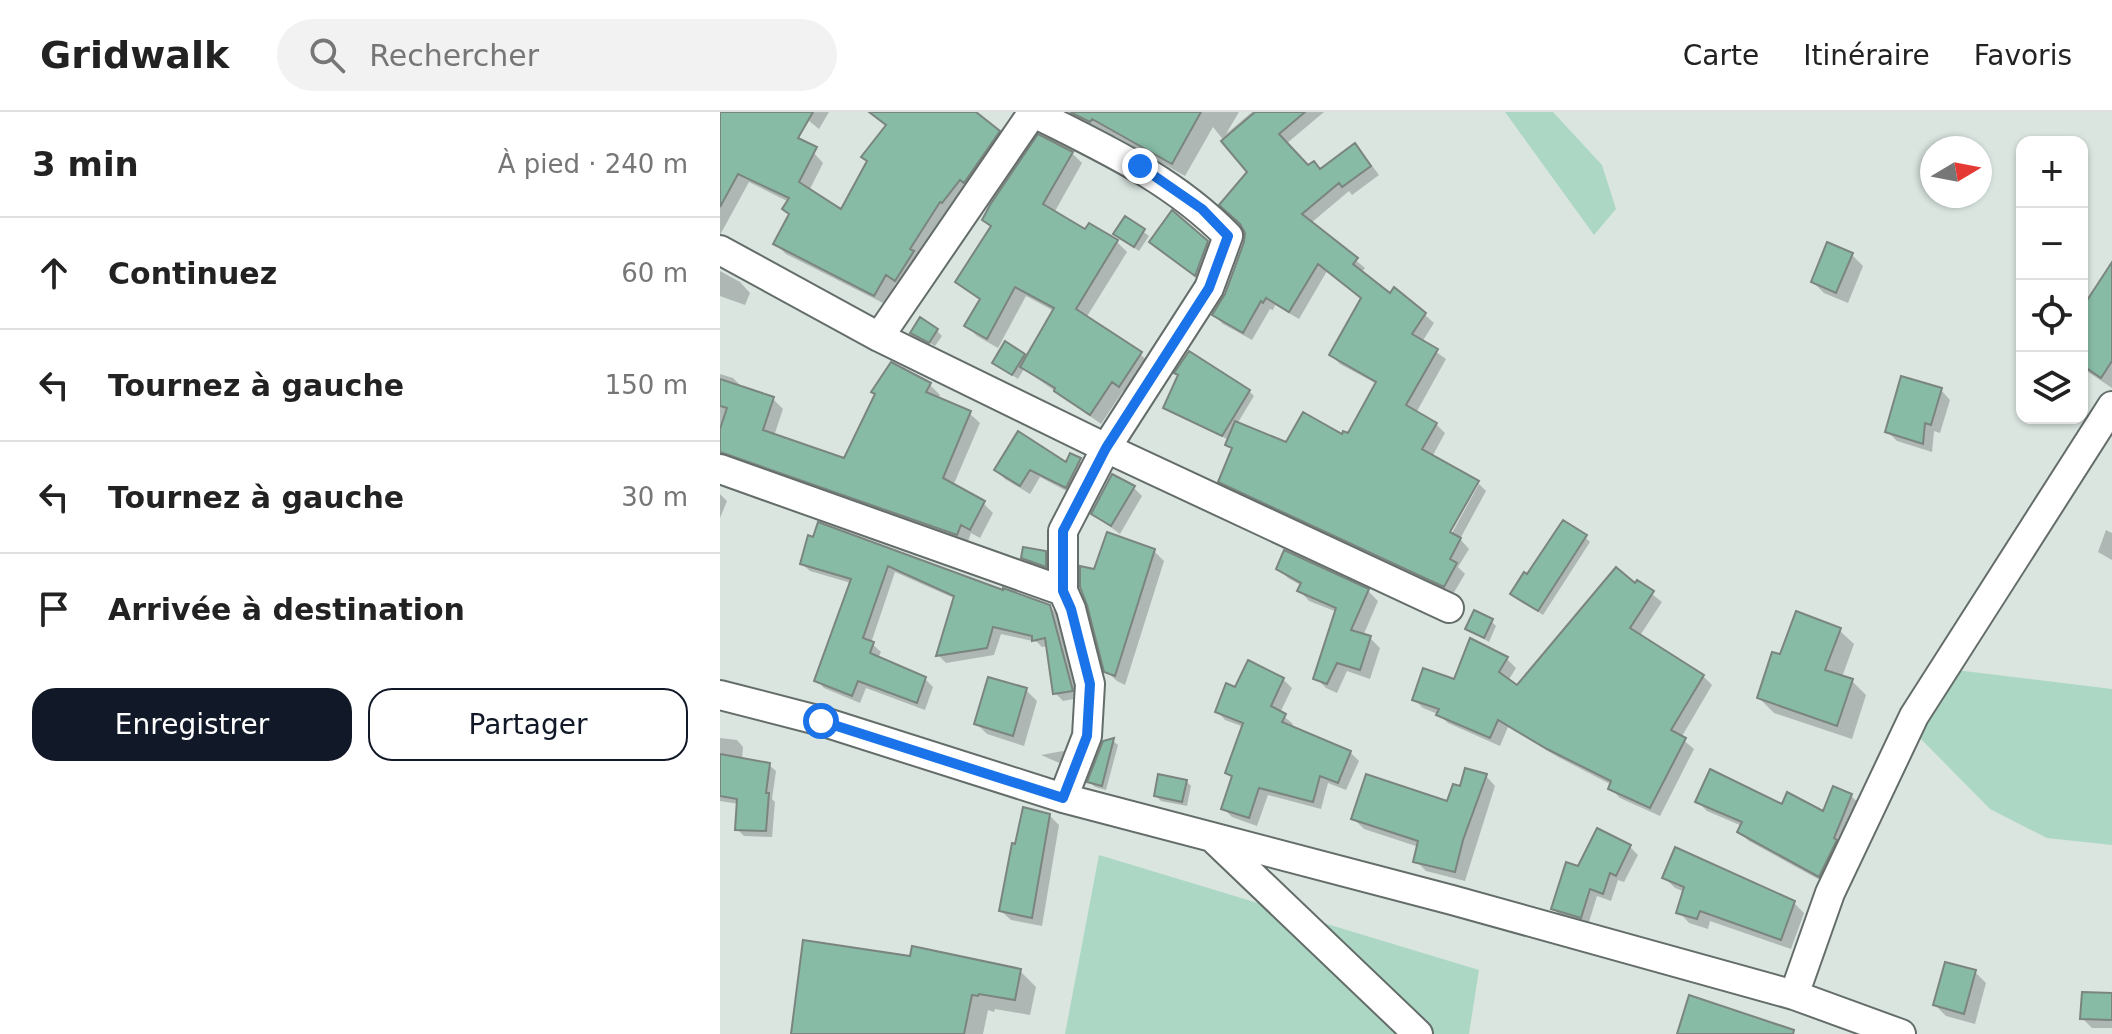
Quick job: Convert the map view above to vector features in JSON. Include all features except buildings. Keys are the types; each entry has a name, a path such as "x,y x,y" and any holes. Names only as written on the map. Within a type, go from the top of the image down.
{"street":[{"path":"879,337 1032,112 1140,166 1202,209 1228,236 1209,288 1106,448 1063,531 1063,591 1071,609 1090,684 1087,736 1063,798"},
{"path":"720,250 879,337 1106,448 1449,608"},
{"path":"1794,995 1830,893 1914,716 2112,406"},
{"path":"720,469 1063,591"},
{"path":"720,695 821,721 1063,798 1467,904 1794,995 1901,1034"},
{"path":"1213,838 1418,1034"}],"green space":[{"path":"1505,112 1553,112 1602,165 1616,209 1594,235"},
{"path":"1956,670 2112,689 2112,845 2047,838 1990,809 1919,737"},
{"path":"1099,855 1479,970 1469,1034 1065,1034"}],"route":[{"path":"821,721 1063,798 1087,736 1090,684 1071,609 1063,591 1063,531 1106,448 1209,288 1228,236 1202,209 1140,166"}]}
